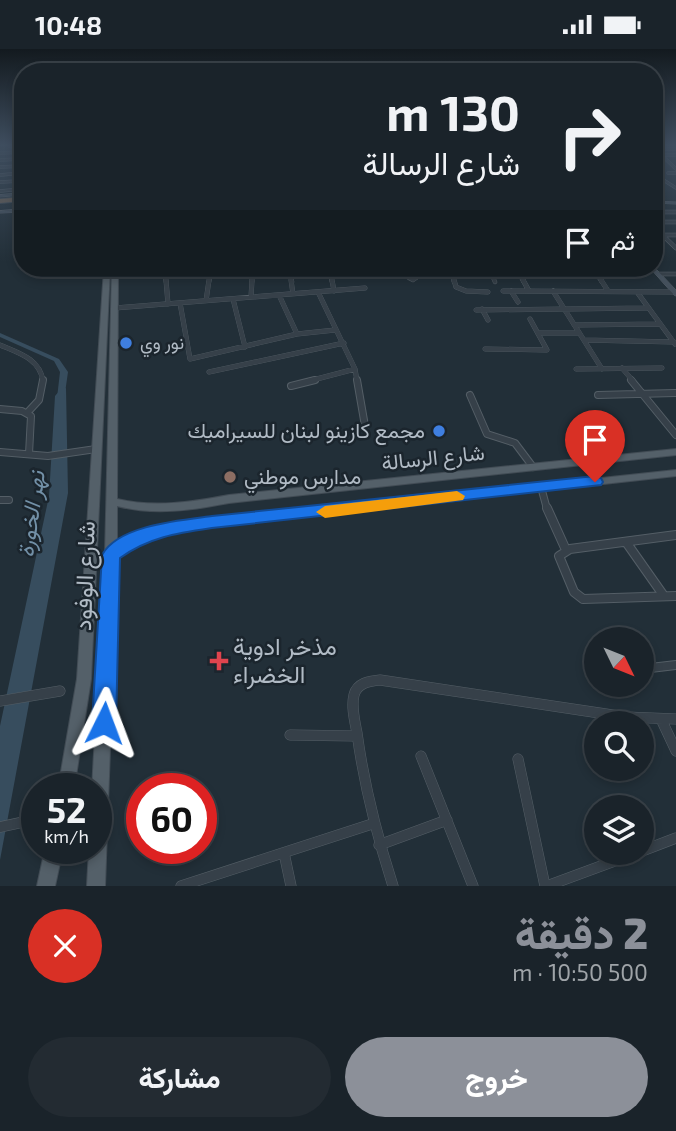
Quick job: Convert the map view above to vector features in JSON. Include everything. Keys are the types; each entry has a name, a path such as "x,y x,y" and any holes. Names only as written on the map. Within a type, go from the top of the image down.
{"main road":[{"name":"شارع الوفود","path":"69,773 84,679 106,277"},
{"name":"شارع الوفود","path":"96,886 111,555 115,277"},
{"name":"شارع الرسالة","path":"112,501 153,510 676,452"},
{"name":"شارع الرسالة","path":"111,555 130,541 149,533 212,522 676,473"},
{"path":"211,503 204,511 204,516 212,522"},
{"path":"47,886 51,864"}],"street":[{"path":"663,235 676,235"},
{"path":"663,235 675,246"},
{"path":"166,277 168,304"},
{"path":"206,301 210,277"},
{"path":"251,297 252,277"},
{"path":"291,277 293,294"},
{"path":"331,277 334,291"},
{"path":"453,277 456,287 466,291 488,292"},
{"path":"493,277 495,282"},
{"path":"521,277 529,291"},
{"path":"599,277 608,291"},
{"path":"662,277 675,293"},
{"path":"115,308 365,288"},
{"path":"503,291 675,293"},
{"path":"511,291 518,302"},
{"path":"553,291 602,369"},
{"path":"318,292 355,369 365,426"},
{"path":"637,292 675,343"},
{"path":"279,295 297,334"},
{"path":"233,299 246,347"},
{"path":"180,303 190,359 297,334 335,330"},
{"path":"488,320 479,309 647,308"},
{"path":"485,349 547,350 530,319"},
{"path":"574,325 660,324"},
{"path":"538,333 579,333"},
{"path":"584,340 675,343"},
{"path":"209,372 344,343"},
{"path":"0,345 36,363 43,371 44,380 39,402 27,413"},
{"path":"622,368 676,435"},
{"path":"576,369 662,368"},
{"path":"291,386 355,369"},
{"path":"598,395 675,393"},
{"path":"470,395 487,434 514,443 533,467"},
{"path":"0,409 27,413 33,421 29,454"},
{"path":"0,452 48,456 96,449"},
{"path":"541,487 550,520 566,550"},
{"path":"0,500 9,499"},
{"path":"676,535 566,550 560,559 572,589 579,597 591,600 676,596"},
{"path":"626,542 664,596"},
{"path":"654,668 676,665"},
{"path":"393,886 372,824 354,694 360,686 375,680 626,717 676,719"},
{"path":"0,701 60,691"},
{"path":"661,719 676,751"},
{"path":"290,735 358,736"},
{"path":"421,756 473,886"},
{"path":"518,759 546,886 605,865"},
{"path":"379,845 447,820"},
{"path":"0,827 21,823"},
{"path":"181,886 210,882 284,853 372,824"},
{"path":"654,847 676,838"},
{"path":"284,853 291,886"}],"water":[{"name":"نهر الخورة","path":"66,388 68,493 0,860 0,726 49,496 55,396 61,389"}],"waterway":[{"name":"نهر الخورة","path":"0,335 57,360 64,372 61,398"}],"slow traffic":[{"path":"325,512 457,496"}],"place":[{"name":"نور وي","path":"126,343"},
{"name":"مجمع كازينو لبنان للسيراميك","path":"439,431"},
{"name":"مدارس موطني","path":"230,477"},
{"name":"مذخر ادوية الخضراء","path":"219,661"}],"route":[{"path":"104,723 111,555 130,541 159,530 212,522 595,482"}]}
